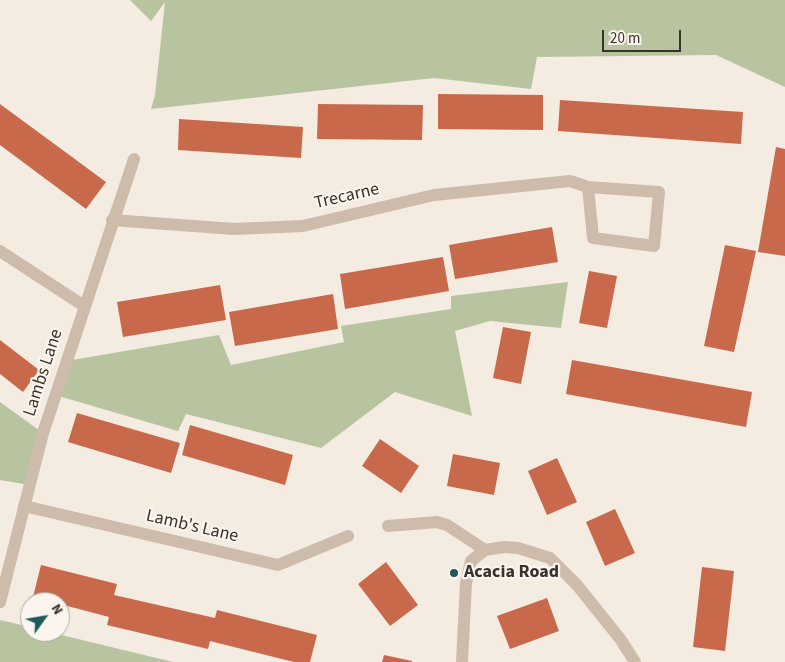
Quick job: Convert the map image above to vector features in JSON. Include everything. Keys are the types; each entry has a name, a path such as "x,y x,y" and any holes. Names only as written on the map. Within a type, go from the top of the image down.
{"street":[{"name":"Lambs Lane","path":"1,596 43,433 112,220 134,159"},
{"name":"Trecarne","path":"112,220 234,229 303,226 434,195 570,181 588,187 659,192 654,246 593,238 588,187"},
{"path":"0,251 84,306"},
{"name":"Lamb's Lane","path":"24,506 278,565 348,536"},
{"path":"388,526 436,522 447,526 485,550"},
{"path":"462,662 466,583 472,561 485,550 504,547 518,548 550,558 577,586 621,640 635,662"}],"green space":[{"path":"130,0 785,0 785,87 716,55 537,57 531,89 434,78 151,109 155,95 165,2 151,21"},
{"path":"568,282 561,328 490,321 455,331 472,416 395,392 321,448 186,414 178,431 55,395 66,361 219,335 231,365 344,342 341,326 451,309 451,296"},
{"path":"0,402 43,433 30,485 0,480"},
{"path":"0,620 20,625 20,642 70,642 70,637 173,662 0,662"}],"building":[{"path":"438,94 543,95 543,130 438,129"},
{"path":"560,100 743,112 741,144 558,131"},
{"path":"0,104 106,182 86,209 0,145"},
{"path":"318,104 423,105 422,140 317,139"},
{"path":"179,119 303,127 301,158 178,150"},
{"path":"776,147 785,149 785,256 758,252"},
{"path":"552,227 558,262 455,279 449,245"},
{"path":"725,245 756,251 734,352 704,346"},
{"path":"443,257 449,291 345,309 340,274"},
{"path":"589,271 617,276 607,328 579,323"},
{"path":"220,285 226,320 123,337 117,302"},
{"path":"333,294 338,329 235,346 229,312"},
{"path":"503,327 531,332 521,384 493,378"},
{"path":"0,340 39,370 23,392 0,374"},
{"path":"572,360 752,392 746,427 566,394"},
{"path":"77,413 180,443 171,473 68,442"},
{"path":"190,425 293,455 285,485 182,455"},
{"path":"380,439 419,466 401,493 362,466"},
{"path":"453,454 500,463 494,495 447,486"},
{"path":"557,458 577,502 547,515 528,471"},
{"path":"615,509 635,553 605,566 586,522"},
{"path":"386,562 418,605 390,626 358,584"},
{"path":"41,565 117,584 114,595 215,618 217,610 317,635 310,662 294,662 210,641 208,649 107,625 109,617 70,607 70,592 34,592"},
{"path":"702,567 734,571 725,651 693,647"},
{"path":"547,598 559,631 510,649 497,616"},
{"path":"384,655 412,661 412,662 382,662"}],"place":[{"name":"Acacia Road","path":"454,573"}]}
